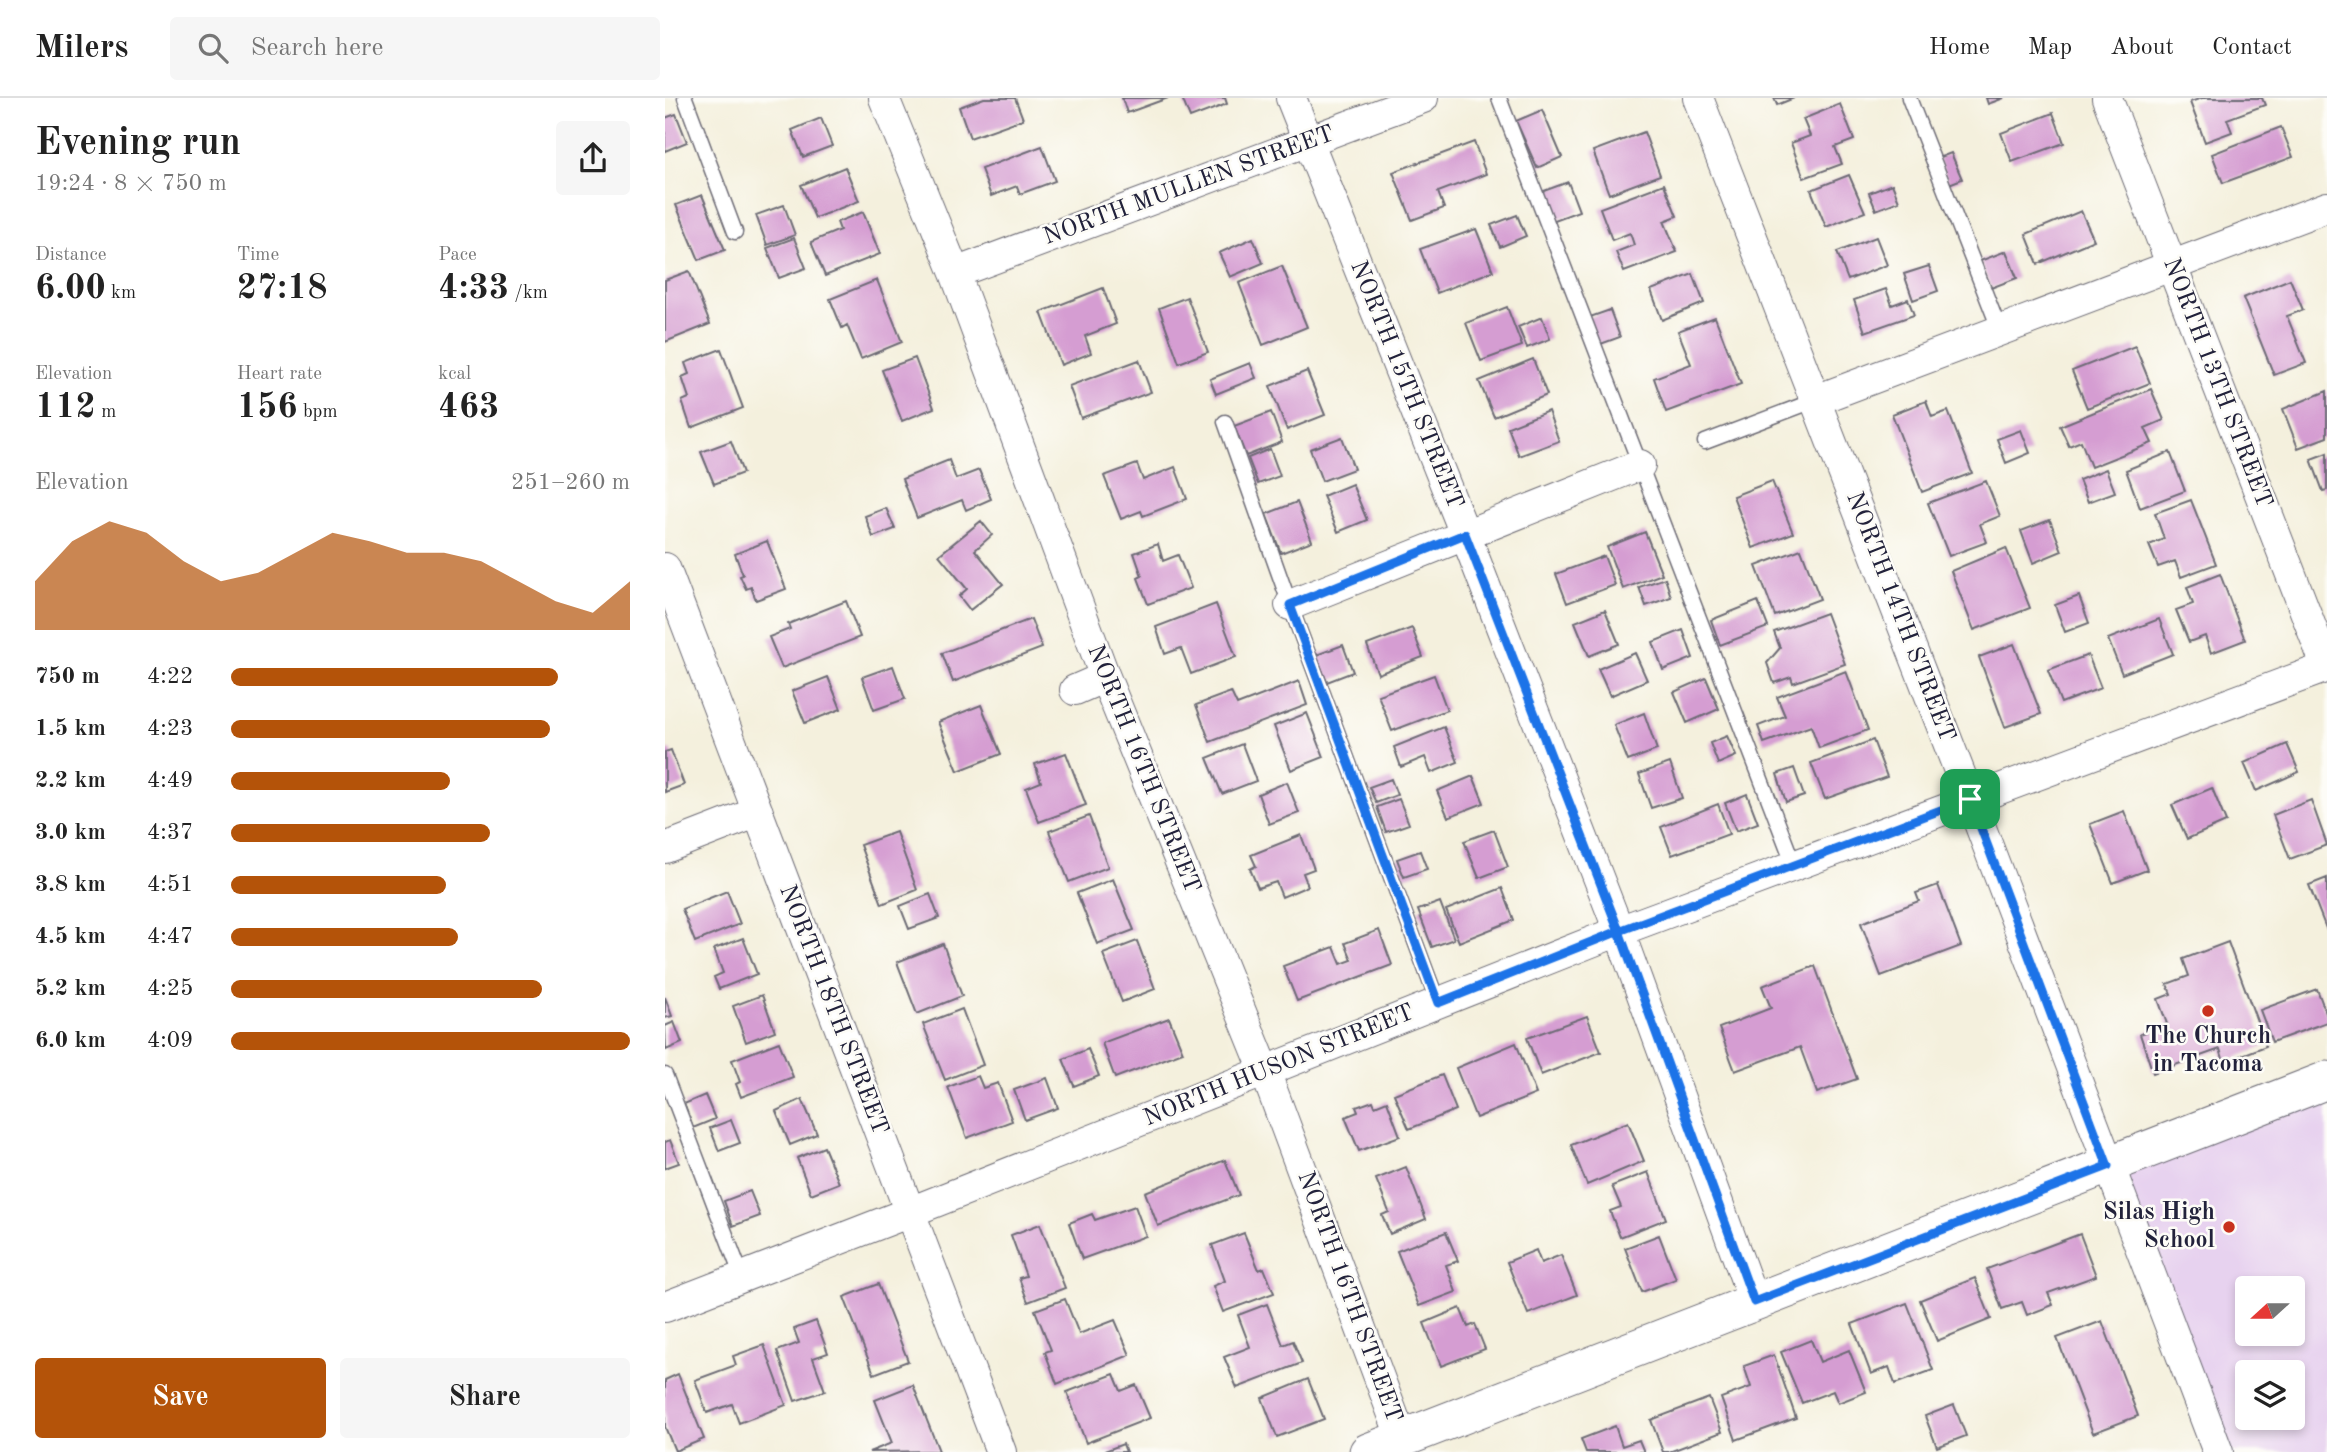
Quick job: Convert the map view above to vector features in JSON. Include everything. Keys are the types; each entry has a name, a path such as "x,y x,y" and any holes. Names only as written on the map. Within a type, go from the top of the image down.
{"street":[{"name":"NORTH 16TH STREET","path":"884,98 955,273 1105,677 1265,1071 1402,1439"},
{"name":"NORTH 15TH STREET","path":"1291,98 1465,534 1619,931 1754,1302"},
{"name":"NORTH MULLEN STREET","path":"955,273 1423,98"},
{"name":"NORTH 14TH STREET","path":"1697,98 1970,799 2218,1452"},
{"name":"NORTH 13TH STREET","path":"2107,98 2327,667"},
{"path":"1816,400 2327,206"},
{"path":"1290,605 1640,465"},
{"name":"NORTH 18TH STREET","path":"665,568 1001,1452"},
{"name":"NORTH HUSON STREET","path":"665,1307 1619,931 2327,667"},
{"path":"1075,690 1105,677"},
{"path":"665,848 758,812"},
{"path":"1368,1452 2327,1080"}],"lane":[{"path":"685,98 735,232"},
{"path":"1499,98 1794,865"},
{"path":"1909,98 2000,331"},
{"path":"1705,442 1816,400"},
{"path":"1225,422 1438,1003"},
{"path":"665,1075 742,1277"}],"shaded area":[{"name":"Silas High School","path":"2327,1080 2327,1452 2218,1452 2108,1165"}],"building":[{"path":"984,98 1015,98 1023,119 970,138 959,107"},
{"path":"1122,98 1168,98 1127,113"},
{"path":"1182,98 1225,98 1227,104 1190,118"},
{"path":"1774,98 1794,98 1777,105"},
{"path":"1986,98 2004,98 1988,104"},
{"path":"2202,98 2262,98 2265,105 2227,119 2232,132 2205,142 2190,102"},
{"path":"1840,104 1854,140 1835,147 1842,164 1804,178 1791,143 1810,136 1803,119"},
{"path":"1542,110 1562,157 1537,168 1516,121"},
{"path":"2053,113 2064,143 2012,162 2001,133"},
{"path":"676,114 687,142 665,151 665,118"},
{"path":"821,118 832,146 803,157 792,130"},
{"path":"2281,127 2293,157 2223,183 2212,154"},
{"path":"1644,132 1660,175 1609,194 1593,151"},
{"path":"1474,142 1486,174 1438,192 1444,208 1412,220 1393,172"},
{"path":"1042,146 1055,181 1020,194 1017,186 991,196 981,169"},
{"path":"1951,153 1962,179 1949,184 1938,158"},
{"path":"845,167 859,201 815,218 801,185"},
{"path":"1849,175 1865,212 1826,227 1811,190"},
{"path":"1568,182 1579,211 1552,221 1541,192"},
{"path":"1664,184 1677,216 1664,221 1677,252 1624,272 1616,252 1634,245 1630,233 1612,240 1600,208"},
{"path":"1892,184 1899,201 1876,210 1869,193"},
{"path":"702,195 725,250 699,260 676,205"},
{"path":"784,205 795,235 767,245 756,215"},
{"path":"2081,211 2094,240 2038,264 2026,234"},
{"path":"863,212 880,254 825,276 811,242 840,230 837,222"},
{"path":"1517,215 1526,236 1500,247 1491,225"},
{"path":"1476,229 1493,271 1437,293 1420,249"},
{"path":"1876,237 1887,265 1848,280 1837,252"},
{"path":"794,238 806,268 779,278 767,248"},
{"path":"1253,238 1263,263 1230,277 1219,253"},
{"path":"2006,251 2017,278 1991,288 1980,261"},
{"path":"1282,266 1307,327 1263,345 1239,283"},
{"path":"1929,266 1938,291 1913,300 1904,274"},
{"path":"689,271 710,324 665,342 665,280"},
{"path":"1693,274 1704,303 1662,320 1651,290"},
{"path":"2290,279 2303,310 2287,316 2306,363 2274,375 2243,298"},
{"path":"877,280 902,342 861,359 847,325 842,328 830,299"},
{"path":"1103,288 1116,324 1085,336 1091,353 1061,365 1041,312"},
{"path":"1886,289 1892,305 1908,299 1914,315 1865,332 1854,300"},
{"path":"1187,297 1208,352 1179,363 1159,308"},
{"path":"1507,307 1522,346 1481,361 1466,323"},
{"path":"1610,310 1620,337 1598,345 1587,318"},
{"path":"1542,317 1550,339 1527,348 1518,327"},
{"path":"1715,317 1741,384 1666,412 1654,378 1691,364 1678,331"},
{"path":"2135,346 2150,383 2087,408 2072,371"},
{"path":"721,349 743,408 691,428 682,401 689,398 682,377 689,374 685,363"},
{"path":"915,358 934,408 902,421 882,370"},
{"path":"1533,359 1547,395 1494,417 1479,381"},
{"path":"1139,360 1151,392 1081,418 1069,386"},
{"path":"1250,363 1256,378 1216,394 1210,379"},
{"path":"1307,371 1325,415 1287,430 1270,386"},
{"path":"2151,389 2164,420 2145,428 2152,443 2091,467 2081,441 2069,446 2060,426"},
{"path":"2327,391 2327,437 2298,448 2283,409"},
{"path":"1926,401 1932,417 1948,411 1972,473 1922,492 1892,414"},
{"path":"1548,411 1559,441 1519,456 1508,427"},
{"path":"1271,412 1282,442 1246,456 1234,426"},
{"path":"2021,430 2030,453 2006,463 1997,439"},
{"path":"1342,437 1354,469 1322,481 1310,449"},
{"path":"731,441 743,473 714,484 701,452"},
{"path":"1270,449 1280,476 1258,484 1248,458"},
{"path":"2170,452 2185,491 2140,508 2126,470"},
{"path":"2327,453 2327,490 2323,491 2311,459"},
{"path":"949,460 956,479 979,470 991,499 966,510 962,500 917,518 902,479"},
{"path":"1137,464 1143,480 1175,467 1187,499 1143,516 1141,511 1121,519 1104,476"},
{"path":"2106,469 2115,492 2088,502 2079,480"},
{"path":"1772,481 1793,533 1753,548 1733,496"},
{"path":"1986,481 2000,516 1980,524 1987,542 1949,556 1928,503"},
{"path":"1352,484 1367,520 1338,532 1323,496"},
{"path":"2191,500 2216,564 2181,577 2175,561 2158,567 2149,545 2164,539 2155,513"},
{"path":"1297,502 1312,541 1281,553 1266,514"},
{"path":"886,508 895,529 873,537 865,516"},
{"path":"2050,520 2062,551 2033,563 2021,531"},
{"path":"981,521 992,535 975,550 1003,584 970,610 959,596 967,589 939,555"},
{"path":"1645,532 1662,574 1623,589 1607,547"},
{"path":"767,541 786,589 756,600 751,587 746,589 740,576 743,575 735,554"},
{"path":"1158,544 1163,561 1178,555 1191,588 1148,604 1138,578 1142,576 1134,553"},
{"path":"2006,548 2030,608 1974,630 1951,571"},
{"path":"1801,549 1820,599 1775,616 1756,566"},
{"path":"1604,556 1615,585 1567,603 1556,574"},
{"path":"2220,574 2245,640 2211,653 2205,636 2189,642 2176,610 2193,604 2187,587"},
{"path":"1665,578 1671,597 1646,606 1639,587"},
{"path":"2079,596 2089,623 2065,632 2055,605"},
{"path":"846,601 860,637 782,668 769,637 790,629 788,624"},
{"path":"1758,601 1768,627 1720,645 1711,620"},
{"path":"1216,604 1236,657 1191,674 1181,648 1165,654 1156,627"},
{"path":"1605,610 1619,644 1589,656 1575,622"},
{"path":"1826,613 1845,664 1793,683 1791,677 1774,683 1767,663 1780,648 1774,632"},
{"path":"1031,619 1042,648 953,682 942,653"},
{"path":"2159,619 2173,654 2122,674 2108,639"},
{"path":"1412,628 1423,657 1378,674 1367,645"},
{"path":"1683,630 1693,658 1663,670 1653,642"},
{"path":"2014,644 2041,714 2005,727 1979,657"},
{"path":"1343,645 1353,672 1327,682 1316,655"},
{"path":"1635,653 1647,680 1610,696 1598,669"},
{"path":"2088,655 2101,688 2061,703 2048,670"},
{"path":"893,666 905,699 874,710 862,677"},
{"path":"1846,671 1868,730 1819,748 1811,726 1764,743 1758,726 1785,716 1777,697"},
{"path":"1434,675 1447,710 1392,731 1378,695"},
{"path":"828,677 841,709 805,723 792,691"},
{"path":"1706,678 1719,709 1687,723 1674,692"},
{"path":"1299,681 1307,705 1210,742 1196,705 1231,692 1237,705"},
{"path":"981,705 1001,754 958,771 938,722"},
{"path":"1307,713 1324,757 1291,770 1274,726"},
{"path":"1644,713 1657,750 1628,761 1614,725"},
{"path":"1444,727 1458,762 1431,773 1425,757 1401,767 1394,747"},
{"path":"1727,736 1736,756 1718,764 1710,743"},
{"path":"1873,740 1887,777 1825,799 1811,763"},
{"path":"1242,744 1256,781 1222,794 1207,758"},
{"path":"2287,744 2299,772 2256,791 2244,763"},
{"path":"671,750 684,785 665,792 665,752"},
{"path":"1066,753 1086,805 1039,822 1026,788 1041,782 1035,764"},
{"path":"1670,763 1682,798 1651,808 1639,774"},
{"path":"1794,768 1804,796 1786,802 1777,774"},
{"path":"1473,776 1484,803 1448,817 1437,791"},
{"path":"1391,779 1397,795 1376,803 1369,787"},
{"path":"1287,782 1299,813 1269,824 1258,794"},
{"path":"2212,788 2226,822 2187,839 2172,805"},
{"path":"1747,794 1758,823 1736,831 1725,803"},
{"path":"1399,799 1409,824 1386,832 1377,807"},
{"path":"2311,800 2327,845 2290,859 2273,815"},
{"path":"1718,804 1729,834 1672,855 1661,827"},
{"path":"2124,811 2147,870 2113,883 2090,824"},
{"path":"1089,816 1108,867 1069,882 1049,831"},
{"path":"1494,830 1508,867 1479,878 1464,841"},
{"path":"896,832 917,890 882,904 860,845"},
{"path":"1301,835 1314,869 1303,873 1308,886 1282,897 1276,882 1258,888 1250,869 1256,866 1251,855"},
{"path":"1420,851 1427,869 1404,877 1397,859"},
{"path":"2327,878 2327,931 2309,885"},
{"path":"1113,879 1134,930 1097,944 1077,893"},
{"path":"1938,885 1961,946 1881,976 1861,923 1919,901 1916,893"},
{"path":"1502,888 1514,920 1459,942 1446,910"},
{"path":"727,891 740,924 695,942 682,909"},
{"path":"930,894 939,918 909,929 900,906"},
{"path":"1440,902 1454,939 1432,947 1418,910"},
{"path":"1379,930 1392,965 1297,1001 1283,966 1334,947 1341,964 1352,960 1345,943"},
{"path":"743,938 757,974 719,989 714,977 723,973 714,949"},
{"path":"1137,941 1155,989 1122,1002 1103,954"},
{"name":"The Church in Tacoma","path":"2228,942 2266,1046 2224,1062 2220,1049 2153,1073 2140,1034 2167,1024 2158,999 2171,994 2167,984 2189,976 2183,959"},
{"path":"943,944 962,996 917,1014 897,962"},
{"path":"1815,966 1857,1079 1817,1093 1800,1047 1735,1071 1719,1028 1771,1008 1762,986"},
{"path":"2317,989 2327,1022 2272,1042 2260,1010"},
{"path":"762,995 775,1031 746,1042 733,1006"},
{"path":"665,997 672,1016 665,1018"},
{"path":"962,1009 983,1065 945,1080 923,1024"},
{"path":"1587,1016 1601,1052 1541,1075 1527,1038"},
{"path":"1169,1018 1183,1052 1115,1078 1102,1043"},
{"path":"674,1022 682,1043 666,1050 665,1026"},
{"path":"779,1042 793,1077 741,1097 736,1084 740,1082 732,1060"},
{"path":"1516,1043 1536,1094 1476,1118 1456,1068"},
{"path":"1088,1049 1099,1076 1074,1086 1063,1059"},
{"path":"1442,1075 1456,1110 1409,1129 1394,1094"},
{"path":"978,1076 983,1088 998,1083 1012,1121 967,1138 948,1087"},
{"path":"1047,1078 1058,1108 1025,1120 1014,1090"},
{"path":"705,1095 715,1119 693,1128 684,1104"},
{"path":"802,1099 817,1134 790,1145 776,1111"},
{"path":"1373,1101 1375,1106 1387,1101 1400,1136 1359,1151 1345,1117 1358,1112 1356,1107"},
{"path":"731,1120 740,1143 719,1151 710,1128"},
{"path":"1628,1122 1644,1161 1587,1185 1571,1145"},
{"path":"670,1140 679,1163 665,1168 665,1142"},
{"path":"824,1147 839,1183 811,1194 797,1158"},
{"path":"1225,1160 1239,1195 1158,1226 1145,1192"},
{"path":"1406,1167 1426,1219 1390,1234 1382,1215 1389,1212 1376,1179"},
{"path":"1648,1172 1666,1219 1620,1237 1610,1211 1621,1207 1612,1186"},
{"path":"750,1191 760,1216 733,1226 724,1201"},
{"path":"1135,1206 1146,1236 1082,1259 1069,1223 1092,1214 1095,1220"},
{"path":"1040,1224 1065,1288 1028,1302 1019,1278 1026,1276 1011,1235"},
{"path":"1446,1232 1458,1261 1446,1265 1456,1292 1419,1306 1397,1251"},
{"path":"1244,1233 1259,1270 1264,1268 1274,1293 1223,1312 1213,1286 1225,1281 1212,1245"},
{"path":"2080,1234 2096,1276 2048,1293 2053,1305 2027,1315 2022,1302 2002,1309 1987,1269"},
{"path":"1659,1235 1676,1279 1642,1292 1625,1248"},
{"path":"1536,1250 1541,1263 1561,1255 1577,1295 1528,1314 1507,1262"},
{"path":"1975,1278 1991,1319 1937,1341 1920,1300"},
{"path":"878,1284 908,1361 874,1374 844,1297"},
{"path":"1065,1299 1079,1334 1115,1320 1130,1355 1057,1384 1045,1352 1051,1350 1035,1310"},
{"path":"1907,1303 1933,1370 1895,1384 1889,1367 1871,1374 1852,1324"},
{"path":"1267,1304 1283,1345 1293,1341 1302,1363 1237,1388 1224,1357 1250,1347 1238,1315"},
{"path":"1460,1308 1468,1327 1475,1324 1485,1349 1441,1366 1424,1323"},
{"path":"816,1321 828,1353 813,1358 825,1391 795,1401 777,1351 799,1343 794,1329"},
{"path":"2102,1321 2138,1416 2093,1433 2057,1338"},
{"path":"1811,1340 1820,1362 1849,1350 1866,1392 1838,1403 1833,1391 1802,1403 1781,1352"},
{"path":"764,1345 786,1405 739,1423 732,1404 707,1413 695,1380 736,1365 733,1356"},
{"path":"1774,1355 1796,1418 1736,1440 1721,1398 1751,1387 1744,1366"},
{"path":"678,1374 704,1439 675,1451 665,1427 665,1380"},
{"path":"1114,1374 1121,1391 1136,1385 1150,1418 1086,1443 1067,1392"},
{"path":"1308,1379 1324,1419 1277,1437 1262,1398"},
{"path":"913,1385 939,1451 869,1452 892,1443 875,1400"},
{"path":"1709,1398 1722,1432 1663,1452 1651,1420"},
{"path":"1954,1405 1966,1436 1937,1447 1925,1416"},
{"path":"1615,1426 1622,1446 1639,1440 1644,1452 1586,1452 1581,1439"},
{"path":"1123,1444 1126,1452 1102,1452"}],"place":[{"name":"The Church in Tacoma","path":"2208,1011"},
{"name":"Silas High School","path":"2229,1227"}],"route":[{"path":"1970,799 1619,931 1465,534 1290,605 1438,1003 1619,931 1754,1302 2108,1166 1970,799"}]}
